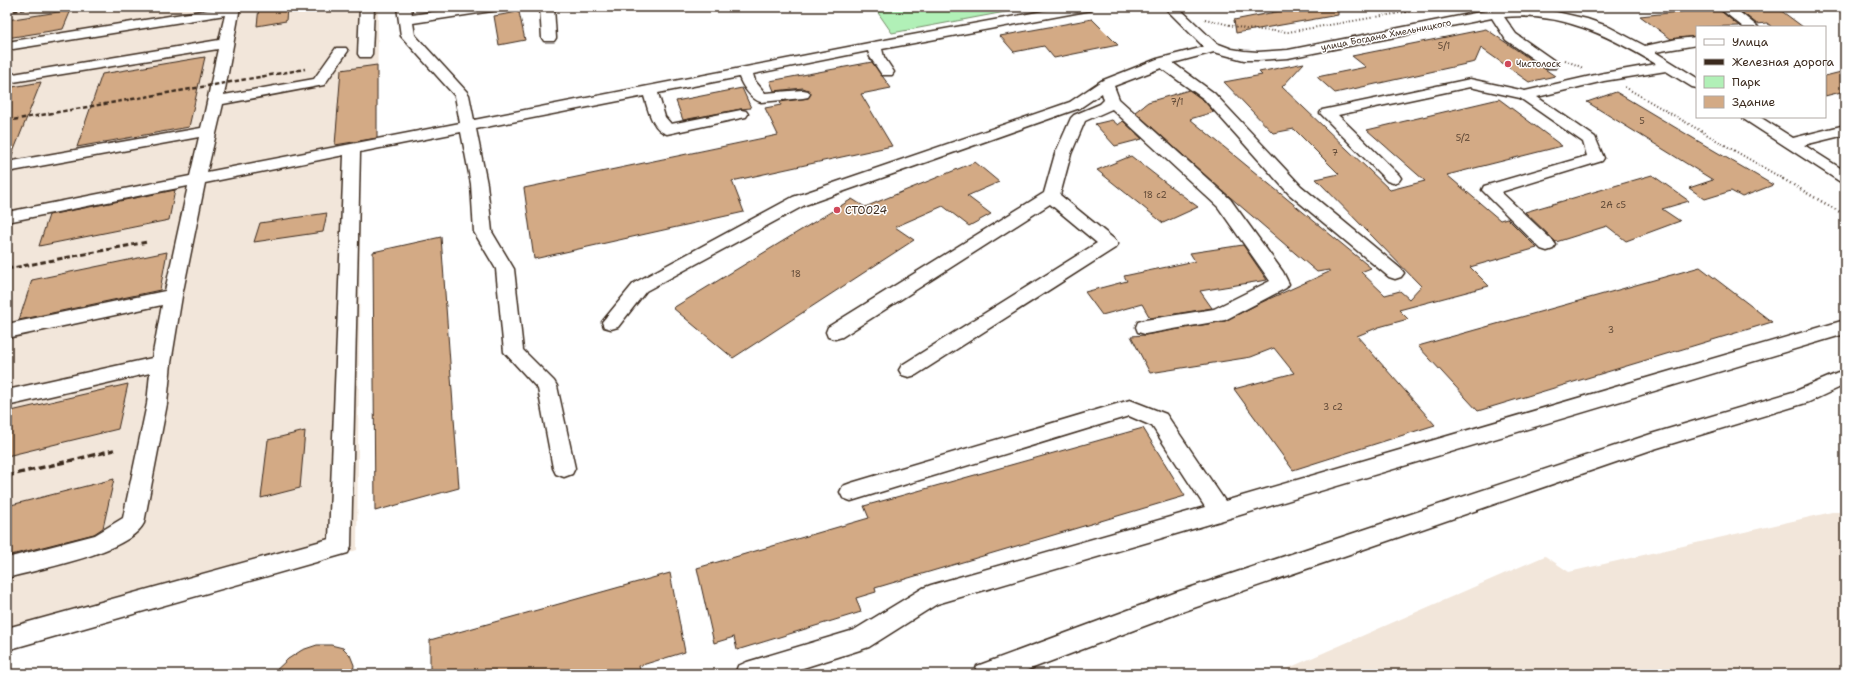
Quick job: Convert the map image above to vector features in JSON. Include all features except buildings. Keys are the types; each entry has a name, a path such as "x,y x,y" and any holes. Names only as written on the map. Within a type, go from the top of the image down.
{"street":[{"path":"365,54 367,7"},
{"path":"492,7 404,14 408,36 462,95 479,184 483,232 506,269 514,352 547,386 564,468"},
{"path":"547,7 549,38"},
{"path":"7,217 650,90 745,73 874,46 1086,7"},
{"name":"улица Богдана Хмельницкого","path":"1171,7 1214,48 1241,55 1279,56 1495,13 1569,13 1644,50 1696,83"},
{"path":"1725,7 1750,26"},
{"path":"7,46 232,9 217,85 216,101 208,131 173,296 161,363 158,404 133,523 101,543 7,568"},
{"path":"1495,13 1511,37 1556,62"},
{"path":"1644,50 1677,43 1696,41"},
{"path":"7,79 226,44"},
{"path":"874,46 877,57 887,72"},
{"path":"611,322 640,287 799,201 1075,105 1106,84 1162,62 1214,48"},
{"path":"216,101 319,82 342,51"},
{"path":"1162,62 1209,96 1295,190 1395,273"},
{"path":"1525,95 1604,77 1668,66"},
{"path":"745,73 748,82 761,98 803,94"},
{"path":"1392,178 1327,113 1470,83 1525,95 1590,140 1596,158 1490,190 1547,245"},
{"path":"1106,84 1112,101 1224,203 1277,276 1280,284 1218,315 1145,327"},
{"path":"650,90 658,116 667,129 741,114"},
{"path":"835,332 1051,196 1063,154 1080,118 1105,107 1112,101"},
{"path":"1752,118 1845,178"},
{"path":"1792,143 1845,130"},
{"path":"7,167 208,131"},
{"path":"7,639 340,546 352,149"},
{"path":"909,370 1109,244 1051,196"},
{"path":"7,331 173,296"},
{"path":"747,674 860,639 931,596 1845,327"},
{"path":"7,398 161,363"},
{"path":"986,674 1177,604 1651,442 1802,397 1845,377"},
{"path":"851,492 1130,408 1159,420 1220,512"}],"path":[{"path":"1204,19 1229,27 1264,33 1288,32 1435,7 1451,10"},
{"path":"1556,62 1604,77 1636,92 1845,215"}],"shaded area":[{"path":"7,7 378,7 377,138 361,141 357,550 7,647"},
{"path":"1832,512 1845,512 1845,674 1275,674 1545,556 1569,572"}],"green space":[{"path":"874,7 1032,7 892,33"}],"railway":[{"path":"7,12 38,7"},
{"path":"7,121 305,69"},
{"path":"7,269 147,242"},
{"path":"7,476 114,450"}],"place":[{"name":"Чистолоск","path":"1508,64"},
{"name":"СТО024","path":"837,210"}]}
